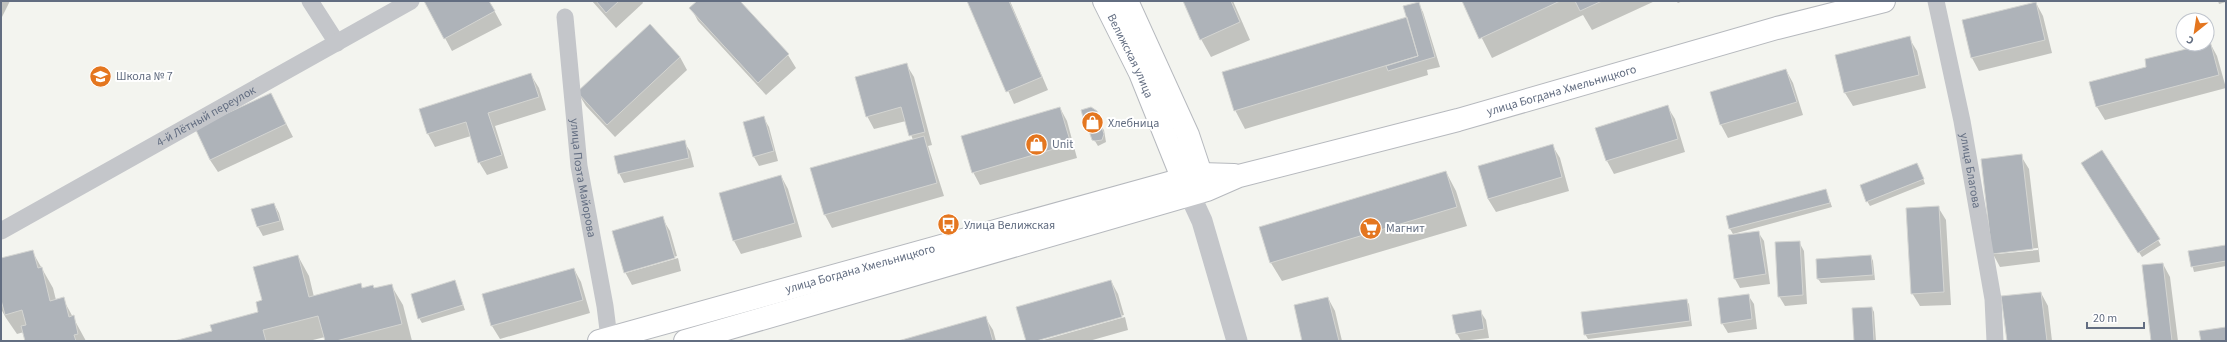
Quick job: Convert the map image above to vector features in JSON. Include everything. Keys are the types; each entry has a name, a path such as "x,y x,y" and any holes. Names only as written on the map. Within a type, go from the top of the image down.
{"main road":[{"name":"Велижская улица","path":"1104,1 1195,185"},
{"name":"Велижская улица","path":"1127,1 1182,120 1195,185"},
{"name":"улица Богдана Хмельницкого","path":"606,340 1195,185 1238,176 1458,120 1777,28 1884,1"},
{"name":"улица Богдана Хмельницкого","path":"685,341 1195,185"}],"street":[{"path":"310,1 337,43"},
{"name":"4-й Лётный переулок","path":"1,231 411,1"},
{"name":"улица Благова","path":"1936,1 1962,121 1993,299 1995,341"},
{"name":"улица Поэта Майорова","path":"565,17 579,166 605,306 606,340"},
{"name":"Велижская улица","path":"1195,185 1202,221 1237,341"}],"building":[{"path":"424,1 489,1 495,11 444,39"},
{"path":"596,1 619,1 606,13"},
{"path":"697,1 740,1 789,54 758,83 689,8"},
{"path":"967,1 1009,1 1042,77 1006,92"},
{"path":"1183,1 1231,1 1240,22 1200,40"},
{"path":"1462,1 1560,1 1479,39"},
{"path":"1575,1 1602,1 1580,11"},
{"path":"1419,2 1435,57 1388,71 1386,66 1418,56 1403,6"},
{"path":"2036,2 2045,40 1971,58 1962,20"},
{"path":"1407,17 1418,56 1234,111 1222,72"},
{"path":"650,24 680,57 607,125 577,92"},
{"path":"1910,36 1919,75 1844,93 1835,55"},
{"path":"2175,52 2213,52 2219,75 2096,107 2089,82 2146,67 2145,59"},
{"path":"907,63 925,132 909,136 901,107 866,117 855,77"},
{"path":"1786,69 1797,102 1720,125 1710,92"},
{"path":"531,73 539,97 488,113 502,155 478,163 466,122 427,134 419,109"},
{"path":"271,93 286,124 210,160 195,128"},
{"path":"1668,105 1678,139 1606,161 1595,128"},
{"path":"1060,107 1071,144 972,173 961,136"},
{"name":"Хлебница","path":"1091,107 1097,111 1099,117 1097,122 1101,125 1104,134 1102,140 1092,140 1088,128 1086,128 1081,110"},
{"path":"764,116 774,151 753,157 743,122"},
{"path":"924,136 937,183 824,215 810,168"},
{"path":"685,140 689,158 618,174 614,156"},
{"path":"1553,144 1562,177 1488,199 1478,166"},
{"path":"2102,150 2160,239 2138,253 2081,163"},
{"path":"2022,154 2033,249 1992,254 1981,159"},
{"path":"1917,163 1924,179 1866,202 1860,185"},
{"path":"1446,171 1457,207 1270,263 1259,227"},
{"path":"781,175 795,223 733,241 719,193"},
{"path":"1826,189 1830,203 1729,229 1726,216"},
{"path":"274,203 280,221 257,227 251,209"},
{"path":"1939,206 1944,292 1911,294 1906,208"},
{"path":"663,216 675,258 624,273 612,231"},
{"path":"1759,231 1766,274 1734,279 1728,235"},
{"path":"1800,241 1803,295 1778,297 1775,242"},
{"path":"2226,245 2226,261 2191,267 2188,251"},
{"path":"33,250 38,268 42,267 50,301 64,297 69,317 74,315 78,334 74,335 76,341 25,341 21,326 26,325 22,310 5,315 1,300 1,258"},
{"path":"298,255 309,297 361,283 362,288 373,285 374,288 392,284 402,324 336,341 325,341 318,316 263,330 266,341 174,341 212,331 210,325 258,312 256,302 262,300 253,267"},
{"path":"1871,255 1873,275 1817,279 1816,259"},
{"path":"2163,263 2172,341 2151,341 2142,265"},
{"path":"574,268 583,300 491,326 482,294"},
{"path":"455,280 463,305 418,319 411,294"},
{"path":"1111,280 1122,317 1036,341 1026,341 1016,307"},
{"path":"2041,292 2047,341 2007,341 2001,296"},
{"path":"1749,294 1752,319 1721,324 1718,298"},
{"path":"1328,297 1339,341 1302,341 1294,305"},
{"path":"1687,299 1690,321 1584,335 1581,312"},
{"path":"1872,307 1874,341 1854,341 1852,308"},
{"path":"1481,310 1484,329 1456,334 1452,315"},
{"path":"986,316 993,341 898,341"},
{"path":"2226,327 2226,341 2201,341 2199,331"}],"place":[{"name":"Школа № 7","path":"101,76"},
{"name":"Хлебница","path":"1092,123"},
{"name":"Unit","path":"1036,144"},
{"name":"Улица Велижская","path":"949,225"},
{"name":"Магнит","path":"1370,228"}]}
